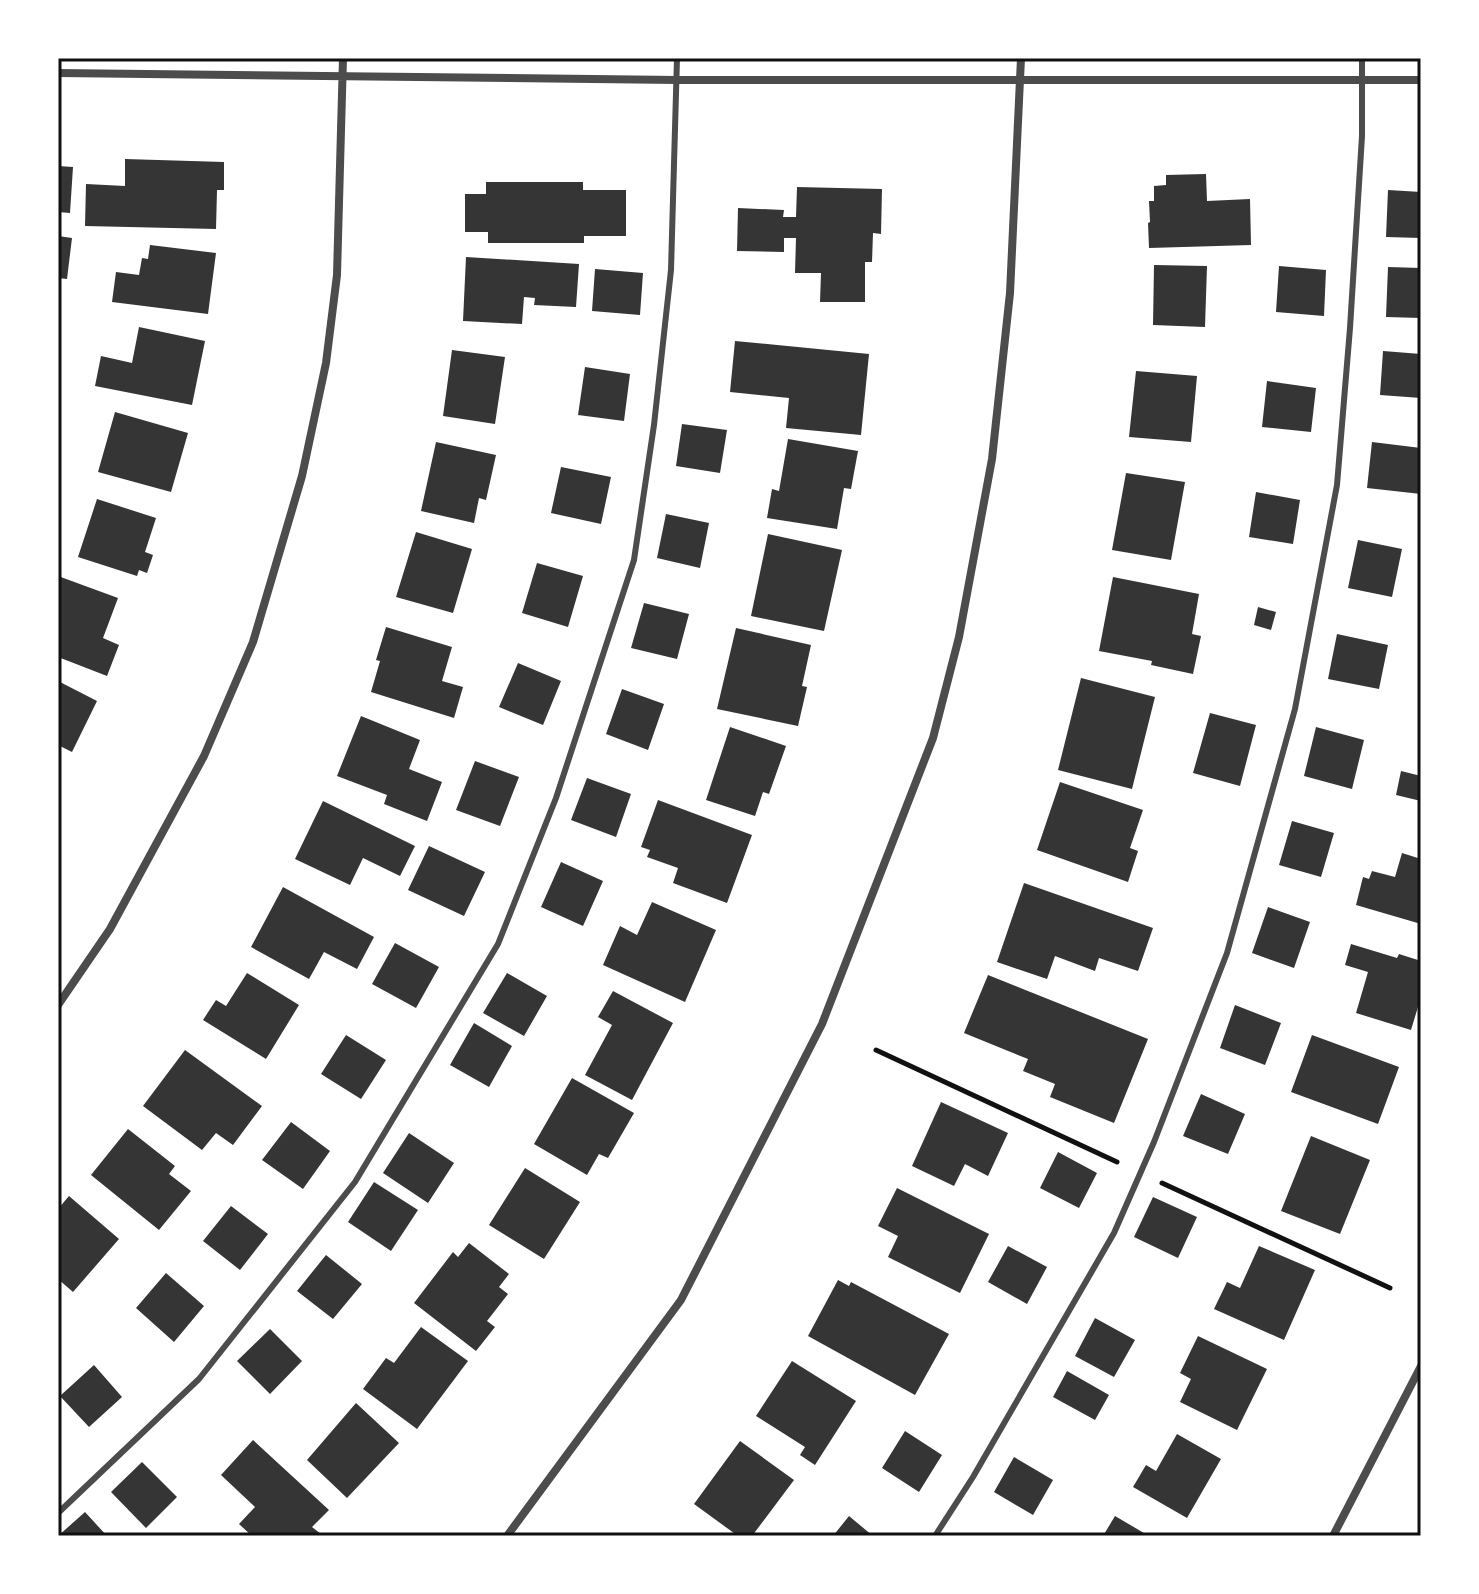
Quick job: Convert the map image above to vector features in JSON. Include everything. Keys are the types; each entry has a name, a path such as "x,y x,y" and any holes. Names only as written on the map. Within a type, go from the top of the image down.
{"street":[{"path":"58,1005 110,929 204,756 253,642 302,476 326,363 337,275 343,58"},
{"path":"507,1536 681,1300 822,1024 933,738 959,637 992,459 1010,293 1021,58"},
{"path":"58,73 677,80 1421,80"},
{"path":"1333,1536 1421,1366"}],"lane":[{"path":"58,1513 199,1379 355,1182 498,944 556,798 634,560 654,425 671,270 677,58"},
{"path":"935,1536 973,1477 1114,1233 1154,1142 1227,953 1295,709 1337,485 1362,136 1362,58"}],"building":[{"path":"125,159 224,162 224,190 217,190 216,229 85,226 86,184 125,186"},
{"path":"58,166 73,167 70,213 58,212"},
{"path":"1206,174 1207,201 1250,199 1251,245 1149,248 1149,201 1154,201 1154,186 1166,185 1166,175"},
{"path":"486,182 583,182 583,190 626,190 626,236 584,236 584,243 488,243 488,232 465,232 465,194 486,194"},
{"path":"797,187 882,189 881,234 873,233 872,262 865,262 865,302 820,302 821,273 795,273 796,238 784,238 784,252 737,251 738,208 784,210 783,217 796,217"},
{"path":"1388,190 1421,192 1421,238 1386,237"},
{"path":"58,236 72,238 67,279 58,278"},
{"path":"150,245 216,253 208,314 112,302 116,272 139,275 142,258 148,259"},
{"path":"466,257 579,264 576,307 534,305 535,298 524,297 522,324 463,321"},
{"path":"1154,265 1207,266 1205,327 1153,325"},
{"path":"1279,266 1326,270 1324,316 1276,312"},
{"path":"1388,267 1421,268 1421,318 1386,317"},
{"path":"595,269 643,273 640,315 592,311"},
{"path":"139,327 205,341 192,405 95,386 101,356 132,363"},
{"path":"735,341 869,354 861,435 786,428 789,398 730,392"},
{"path":"452,350 505,357 495,424 443,416"},
{"path":"1383,351 1421,354 1421,398 1380,395"},
{"path":"585,367 630,374 624,421 578,415"},
{"path":"1136,371 1197,376 1191,442 1129,437"},
{"path":"1267,381 1316,388 1311,432 1262,427"},
{"path":"115,412 188,433 171,492 98,472"},
{"path":"682,424 727,430 720,473 676,466"},
{"path":"788,439 858,451 851,489 844,488 837,529 767,518 772,489 779,491"},
{"path":"436,442 496,455 486,500 479,498 474,523 421,511"},
{"path":"1372,442 1421,448 1421,494 1367,488"},
{"path":"561,467 611,477 601,524 551,513"},
{"path":"1126,473 1185,482 1171,560 1112,550"},
{"path":"1256,492 1300,500 1293,544 1249,537"},
{"path":"97,499 156,518 145,552 153,555 147,573 139,570 137,576 78,557"},
{"path":"666,514 709,523 700,568 657,558"},
{"path":"416,532 472,549 453,613 396,597"},
{"path":"768,534 842,550 824,631 751,616"},
{"path":"1358,540 1402,549 1392,597 1348,588"},
{"path":"537,563 583,576 568,627 522,613"},
{"path":"58,576 118,598 103,638 119,645 107,676 58,657"},
{"path":"1113,577 1199,594 1192,634 1201,636 1193,674 1151,665 1152,661 1099,651"},
{"path":"644,603 689,614 677,659 631,648"},
{"path":"1258,607 1276,612 1271,630 1254,625"},
{"path":"386,627 452,647 442,681 463,687 454,718 371,692"},
{"path":"736,628 811,645 802,686 807,687 798,726 717,709"},
{"path":"1337,634 1388,645 1379,689 1328,679"},
{"path":"518,663 561,681 543,725 499,707"},
{"path":"1081,678 1155,697 1132,789 1058,770"},
{"path":"58,681 97,701 72,752 58,745"},
{"path":"622,689 664,704 648,750 606,734"},
{"path":"1210,713 1256,725 1240,786 1193,773"},
{"path":"361,716 420,740 409,769 442,782 427,821 384,804 387,795 337,776"},
{"path":"730,727 786,746 769,794 763,792 755,816 706,800"},
{"path":"1316,727 1364,740 1352,789 1304,776"},
{"path":"475,761 519,777 500,826 456,810"},
{"path":"1401,771 1421,776 1421,801 1396,795"},
{"path":"587,778 631,794 616,837 571,820"},
{"path":"1060,782 1143,810 1130,848 1138,851 1128,882 1037,850"},
{"path":"658,800 752,835 727,903 673,883 678,868 647,857 650,850 641,847"},
{"path":"323,801 415,846 400,876 363,858 350,885 295,859"},
{"path":"1292,821 1334,833 1321,877 1279,865"},
{"path":"429,846 485,872 464,916 408,890"},
{"path":"1402,853 1421,859 1421,924 1356,905 1363,877 1369,879 1372,871 1395,877"},
{"path":"561,862 603,881 583,926 541,907"},
{"path":"1024,883 1153,928 1138,971 1099,958 1095,971 1055,956 1047,979 997,962"},
{"path":"283,887 374,937 357,969 324,952 309,979 251,947"},
{"path":"652,902 716,930 685,1002 603,965 620,926 637,935"},
{"path":"1268,907 1310,922 1294,968 1252,953"},
{"path":"395,943 439,967 416,1008 372,984"},
{"path":"1351,944 1397,958 1399,954 1421,961 1421,997 1411,1030 1356,1013 1368,972 1345,965"},
{"path":"247,973 299,1005 266,1059 203,1020 216,1000 226,1006"},
{"path":"507,973 547,996 524,1036 483,1013"},
{"path":"988,975 1148,1039 1114,1123 1050,1097 1055,1084 1023,1071 1028,1059 964,1033"},
{"path":"613,991 673,1023 632,1100 585,1075 612,1025 598,1017"},
{"path":"1235,1005 1281,1023 1265,1065 1220,1048"},
{"path":"474,1023 512,1046 489,1087 450,1065"},
{"path":"346,1035 386,1060 361,1099 321,1074"},
{"path":"1312,1035 1399,1067 1378,1124 1291,1092"},
{"path":"185,1050 262,1106 233,1145 216,1133 202,1150 143,1106"},
{"path":"572,1078 634,1113 608,1158 599,1154 587,1175 534,1144"},
{"path":"1201,1094 1245,1114 1228,1154 1183,1136"},
{"path":"941,1102 1008,1133 988,1176 965,1164 954,1186 912,1166"},
{"path":"291,1122 330,1151 303,1189 262,1160"},
{"path":"128,1129 175,1166 169,1174 191,1191 159,1230 91,1175"},
{"path":"409,1133 454,1163 428,1203 383,1173"},
{"path":"1311,1136 1370,1160 1340,1234 1281,1211"},
{"path":"1058,1152 1097,1173 1079,1208 1040,1188"},
{"path":"525,1168 580,1202 544,1259 489,1225"},
{"path":"374,1182 418,1210 391,1251 348,1222"},
{"path":"897,1188 989,1234 960,1293 888,1257 898,1236 878,1226"},
{"path":"69,1196 119,1239 73,1292 58,1279 58,1209"},
{"path":"1153,1197 1197,1217 1178,1258 1134,1237"},
{"path":"231,1206 268,1234 240,1270 203,1241"},
{"path":"469,1243 509,1274 499,1287 508,1294 487,1321 495,1327 476,1351 414,1303 453,1252 458,1257"},
{"path":"1008,1246 1047,1267 1027,1304 988,1282"},
{"path":"1259,1246 1315,1270 1284,1340 1214,1309 1227,1282 1240,1288"},
{"path":"326,1255 362,1284 333,1319 297,1291"},
{"path":"166,1273 204,1306 174,1342 136,1308"},
{"path":"838,1280 849,1286 851,1282 949,1334 915,1395 808,1336"},
{"path":"1095,1318 1135,1340 1114,1377 1075,1356"},
{"path":"421,1327 468,1361 417,1429 363,1389 386,1358 394,1363"},
{"path":"270,1329 302,1361 270,1394 237,1361"},
{"path":"1198,1336 1267,1369 1237,1430 1180,1402 1191,1379 1180,1373"},
{"path":"792,1361 856,1401 815,1465 800,1455 805,1447 756,1416"},
{"path":"94,1365 122,1397 89,1427 60,1396"},
{"path":"1067,1371 1109,1395 1095,1420 1053,1397"},
{"path":"356,1403 399,1443 347,1498 307,1460"},
{"path":"905,1431 942,1455 919,1492 882,1468"},
{"path":"1177,1434 1221,1459 1187,1518 1133,1487 1146,1465 1156,1471"},
{"path":"253,1440 329,1510 312,1527 321,1534 319,1536 252,1536 239,1524 255,1507 221,1475"},
{"path":"740,1441 794,1480 752,1536 738,1536 694,1504"},
{"path":"1014,1457 1053,1480 1033,1515 994,1492"},
{"path":"142,1462 177,1497 146,1528 111,1492"},
{"path":"85,1512 107,1536 58,1536"},
{"path":"849,1516 873,1536 833,1536"},
{"path":"1115,1516 1149,1536 1103,1536"}]}
